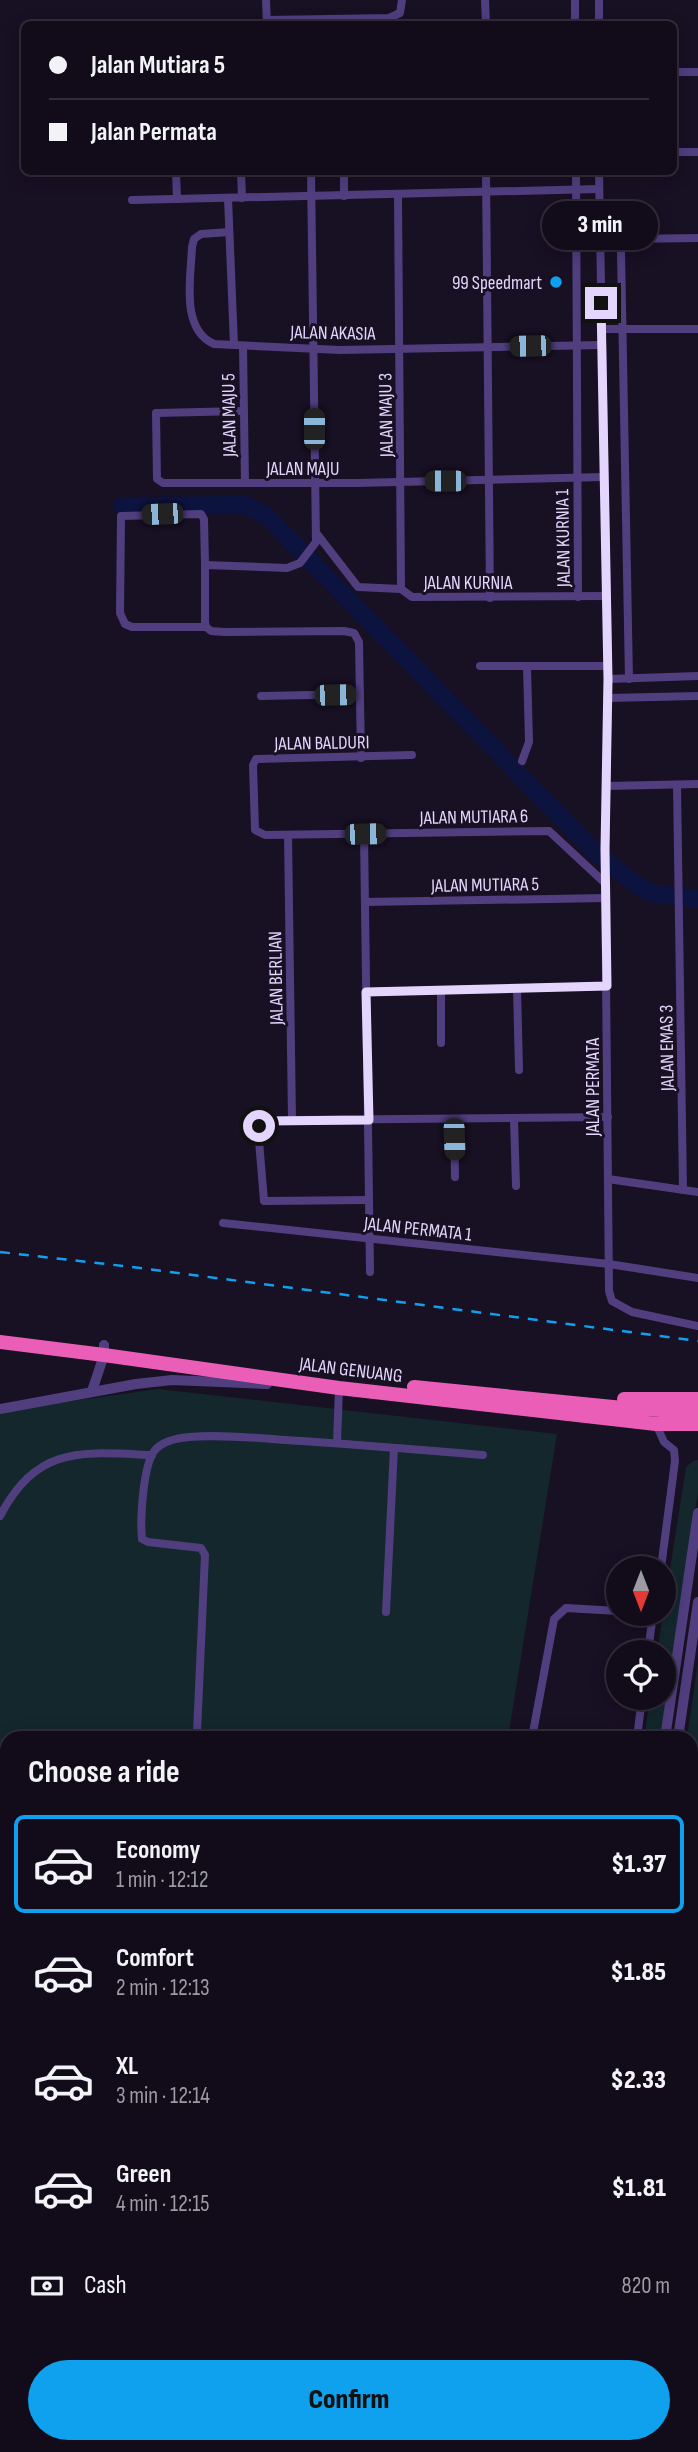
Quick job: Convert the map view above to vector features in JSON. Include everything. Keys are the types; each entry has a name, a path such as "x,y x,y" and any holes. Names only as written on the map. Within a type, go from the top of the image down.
{"highway":[{"name":"JALAN GENUANG","path":"0,1333 339,1388 656,1424 698,1424"},
{"name":"JALAN GENUANG","path":"0,1342 104,1350 332,1378 623,1408 698,1412"},
{"path":"542,1399 698,1399"}],"street":[{"path":"266,0 267,21"},
{"path":"298,21 389,18 400,13 402,0"},
{"path":"485,0 486,21"},
{"path":"575,0 575,21"},
{"path":"599,0 599,21"},
{"path":"677,72 698,72"},
{"path":"677,152 698,152"},
{"path":"176,175 177,199"},
{"path":"241,175 242,198"},
{"path":"205,565 282,568 300,563 312,548 317,534 311,175"},
{"path":"344,175 344,196"},
{"path":"486,175 490,598"},
{"name":"JALAN KURNIA 1","path":"576,175 578,597"},
{"path":"599,175 608,679 607,786 698,784"},
{"path":"132,200 599,189"},
{"name":"JALAN MAJU 3","path":"398,195 401,589"},
{"name":"JALAN MAJU 5","path":"229,198 245,483"},
{"name":"JALAN AKASIA","path":"229,232 201,234 194,239 190,303 195,325 204,339 214,344 347,350 602,345"},
{"path":"629,679 621,253 624,241 698,237"},
{"path":"602,330 698,329"},
{"name":"JALAN MAJU","path":"243,411 159,412 155,416 156,476 160,482 315,484 604,477"},
{"path":"206,627 204,519 201,514 121,516 120,613 125,625 206,627 211,631 243,633 350,631 357,636 361,758"},
{"name":"JALAN KURNIA","path":"317,534 358,587 401,589 412,597 606,596"},
{"path":"480,666 607,666"},
{"path":"522,761 529,742 527,666"},
{"path":"608,679 698,676"},
{"path":"261,696 360,694"},
{"path":"607,698 698,696"},
{"name":"JALAN BALDURI","path":"288,835 265,835 254,830 254,761 412,755"},
{"name":"JALAN EMAS 3","path":"677,785 683,1190"},
{"name":"JALAN PERMATA","path":"607,786 605,873 609,1291 612,1301 632,1312 698,1326"},
{"name":"JALAN MUTIARA 6","path":"288,835 549,831 606,884"},
{"path":"365,834 370,1272"},
{"name":"JALAN BERLIAN","path":"288,835 292,1120"},
{"name":"JALAN MUTIARA 5","path":"365,902 606,898"},
{"path":"366,992 607,986"},
{"path":"517,988 519,1070"},
{"path":"440,989 441,1042"},
{"path":"369,1200 264,1201 259,1126 264,1121 292,1120 608,1117"},
{"path":"454,1119 455,1177"},
{"path":"514,1119 516,1186"},
{"path":"608,1180 698,1192"},
{"name":"JALAN PERMATA 1","path":"223,1223 608,1265 698,1278"},
{"path":"92,1391 104,1350"},
{"path":"0,1409 92,1391 172,1380 339,1388 337,1443"},
{"path":"656,1424 664,1442 674,1450 675,1461 663,1556"},
{"path":"197,1731 205,1555 201,1548 142,1539 147,1476 155,1450 166,1442 191,1437 337,1443 483,1455"},
{"path":"386,1612 394,1448"},
{"path":"0,1516 25,1479 44,1464 66,1457 100,1453 152,1455"},
{"path":"666,1731 698,1513"},
{"path":"679,1731 698,1602 685,1600"},
{"path":"533,1731 554,1619 566,1608 606,1610"},
{"path":"638,1731 640,1710"}],"shaded area":[{"path":"158,1389 557,1434 509,1731 0,1731 0,1411"},
{"path":"698,1460 698,1491 676,1640 659,1640 661,1626 676,1626 676,1556 672,1556 686,1467"},
{"path":"698,1662 698,1731 688,1731"},
{"path":"648,1710 665,1710 662,1731 645,1731"}],"waterway":[{"path":"122,506 246,505 268,517 593,850 651,893 698,899"}],"railway":[{"path":"0,1252 698,1341"}],"place":[{"name":"99 Speedmart","path":"556,282"}],"route":[{"path":"259,1126 264,1121 369,1120 366,992 607,986 605,849 608,679 601,303"}]}
